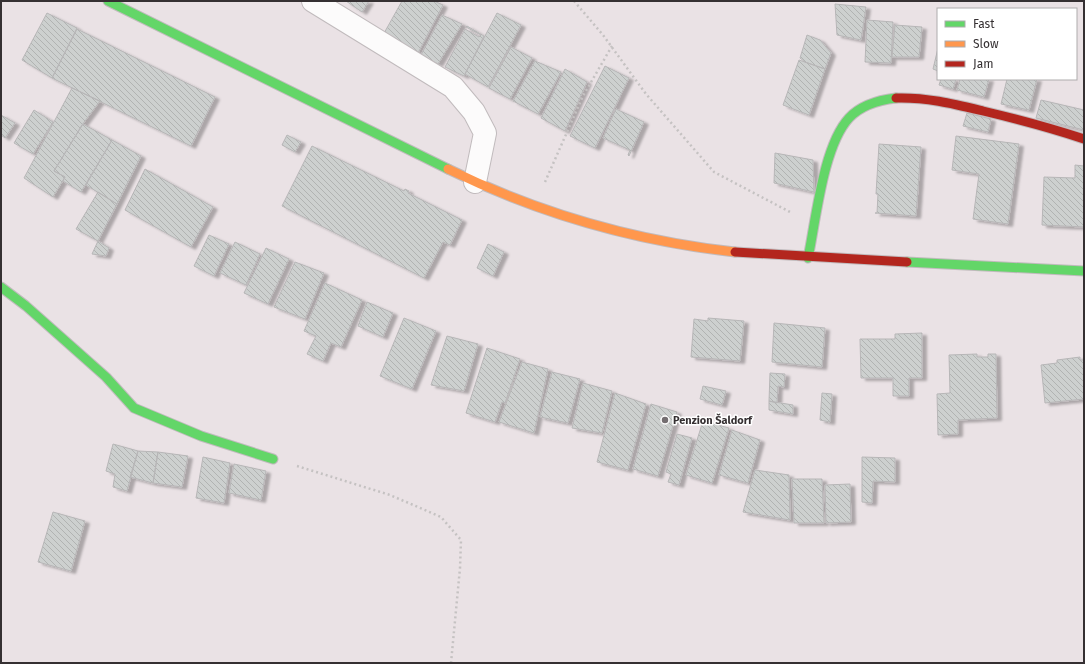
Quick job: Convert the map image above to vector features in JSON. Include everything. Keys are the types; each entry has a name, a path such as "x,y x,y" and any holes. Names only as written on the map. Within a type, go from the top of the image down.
{"main road":[{"path":"108,1 475,182 585,223 663,242 731,252 808,258 1084,271"},
{"path":"808,258 816,225 818,207 836,140 846,120 864,106 882,100 901,99 940,102 1009,117 1084,139"},
{"path":"1,287 26,306 106,377 134,408 201,436 273,459"}],"street":[{"path":"313,1 453,87 474,112 485,133 475,182"}],"path":[{"path":"574,1 612,46 646,94 714,172 816,225"},
{"path":"534,205 583,96 612,46"},
{"path":"273,459 390,495 441,517 461,540 460,568 451,663"}],"building":[{"path":"346,1 369,1 362,12"},
{"path":"402,1 434,1 443,5 418,53 383,35"},
{"path":"835,4 866,7 861,40 837,35"},
{"path":"47,13 77,28 52,78 22,60"},
{"path":"497,13 521,25 488,87 465,74"},
{"path":"442,15 462,24 438,64 421,55"},
{"path":"867,20 893,22 891,63 865,62"},
{"path":"895,25 922,27 919,57 892,57"},
{"path":"467,26 484,36 464,76 445,67 465,29 479,37 481,35 466,27"},
{"path":"77,29 215,97 191,146 52,78"},
{"path":"807,35 820,40 831,53 825,69 805,62 800,58"},
{"path":"511,47 532,58 510,99 489,88"},
{"path":"937,52 937,71 933,69"},
{"path":"799,60 825,69 809,115 783,105"},
{"path":"535,61 561,72 538,114 513,101"},
{"path":"605,66 629,78 595,148 570,136"},
{"path":"565,69 587,82 565,131 541,118"},
{"path":"941,80 956,80 953,89 939,85"},
{"path":"960,80 989,80 984,97 957,90"},
{"path":"1007,80 1037,80 1029,110 1001,104"},
{"path":"72,88 100,101 82,125 54,171 65,177 53,197 24,178"},
{"path":"1041,100 1084,110 1084,130 1036,118"},
{"path":"616,109 644,122 629,156 630,150 603,138"},
{"path":"34,110 53,122 33,154 14,143"},
{"path":"967,113 991,119 988,132 963,126"},
{"path":"1,115 15,123 5,138 1,135"},
{"path":"83,124 112,140 81,192 63,181 65,177 54,171"},
{"path":"287,135 301,142 295,152 282,145"},
{"path":"956,136 1019,144 1008,224 973,219 979,174 952,170"},
{"path":"112,140 141,156 117,204 86,185"},
{"path":"879,144 921,147 916,216 875,213 877,213 878,194 876,194"},
{"path":"312,146 404,191 405,189 409,191 408,193 462,220 450,245 443,242 424,278 282,206"},
{"path":"775,153 813,160 814,192 774,183"},
{"path":"1075,165 1084,166 1084,227 1042,225 1044,177 1075,178"},
{"path":"145,169 213,207 191,247 125,210"},
{"path":"98,192 117,204 98,241 76,229"},
{"path":"209,235 229,244 214,276 194,266"},
{"path":"98,241 109,248 106,256 92,254"},
{"path":"235,242 260,254 246,285 220,273"},
{"path":"488,244 504,252 493,276 477,268"},
{"path":"266,248 289,259 268,304 244,293"},
{"path":"295,262 324,273 305,319 274,307"},
{"path":"325,283 362,300 341,347 331,343 323,361 307,354 316,336 304,331"},
{"path":"367,302 393,313 383,337 358,326"},
{"path":"404,318 436,331 412,389 380,376"},
{"path":"708,318 744,321 740,361 691,357 694,319 708,321"},
{"path":"774,323 825,328 822,367 772,362"},
{"path":"922,333 922,378 909,378 909,396 893,396 893,378 861,378 860,339 895,339 895,334"},
{"path":"447,336 478,344 464,391 431,385"},
{"path":"487,348 520,359 505,403 502,402 495,422 466,413"},
{"path":"977,354 977,357 988,357 988,354 996,354 997,418 958,420 958,434 938,435 937,394 950,393 949,355"},
{"path":"1080,357 1080,360 1084,360 1084,399 1045,403 1041,365 1057,363 1057,360"},
{"path":"522,362 548,369 534,433 499,422"},
{"path":"552,372 580,379 568,423 540,417"},
{"path":"770,373 785,374 784,387 778,386 777,403 769,401"},
{"path":"583,383 612,391 602,433 572,428"},
{"path":"703,386 726,391 722,405 700,399"},
{"path":"615,393 646,404 628,470 597,462"},
{"path":"822,393 832,394 830,422 820,420"},
{"path":"769,401 793,405 793,414 769,410"},
{"path":"651,404 677,412 658,476 633,469"},
{"path":"703,421 729,428 712,483 686,475"},
{"path":"732,430 760,440 748,483 719,475"},
{"path":"677,434 692,438 679,485 668,482 671,474 666,472"},
{"path":"113,444 138,451 127,491 113,487 115,474 106,471"},
{"path":"138,451 158,452 153,483 130,477"},
{"path":"158,452 188,456 182,487 153,483"},
{"path":"203,457 230,463 224,503 196,498"},
{"path":"862,457 895,458 895,482 873,481 872,503 862,502"},
{"path":"234,464 266,471 261,500 229,493"},
{"path":"755,470 789,475 790,520 743,512"},
{"path":"792,479 822,479 824,523 794,523"},
{"path":"850,484 851,522 826,523 825,485"},
{"path":"53,512 85,521 71,571 38,562"}],"traffic: fast":[{"path":"108,1 448,169"},
{"path":"808,258 822,184 833,146 840,130 854,113 865,106 883,100 896,98"},
{"path":"907,262 1084,271"},
{"path":"1,287 26,306 106,377 134,408 201,436 273,459"}],"traffic: slow":[{"path":"448,169 517,199 588,223 661,241 735,252"}],"traffic: jam":[{"path":"896,98 929,100 961,106 1008,117 1084,139"},
{"path":"735,252 907,262"}],"place":[{"name":"Penzion Šaldorf","path":"665,420"}]}
